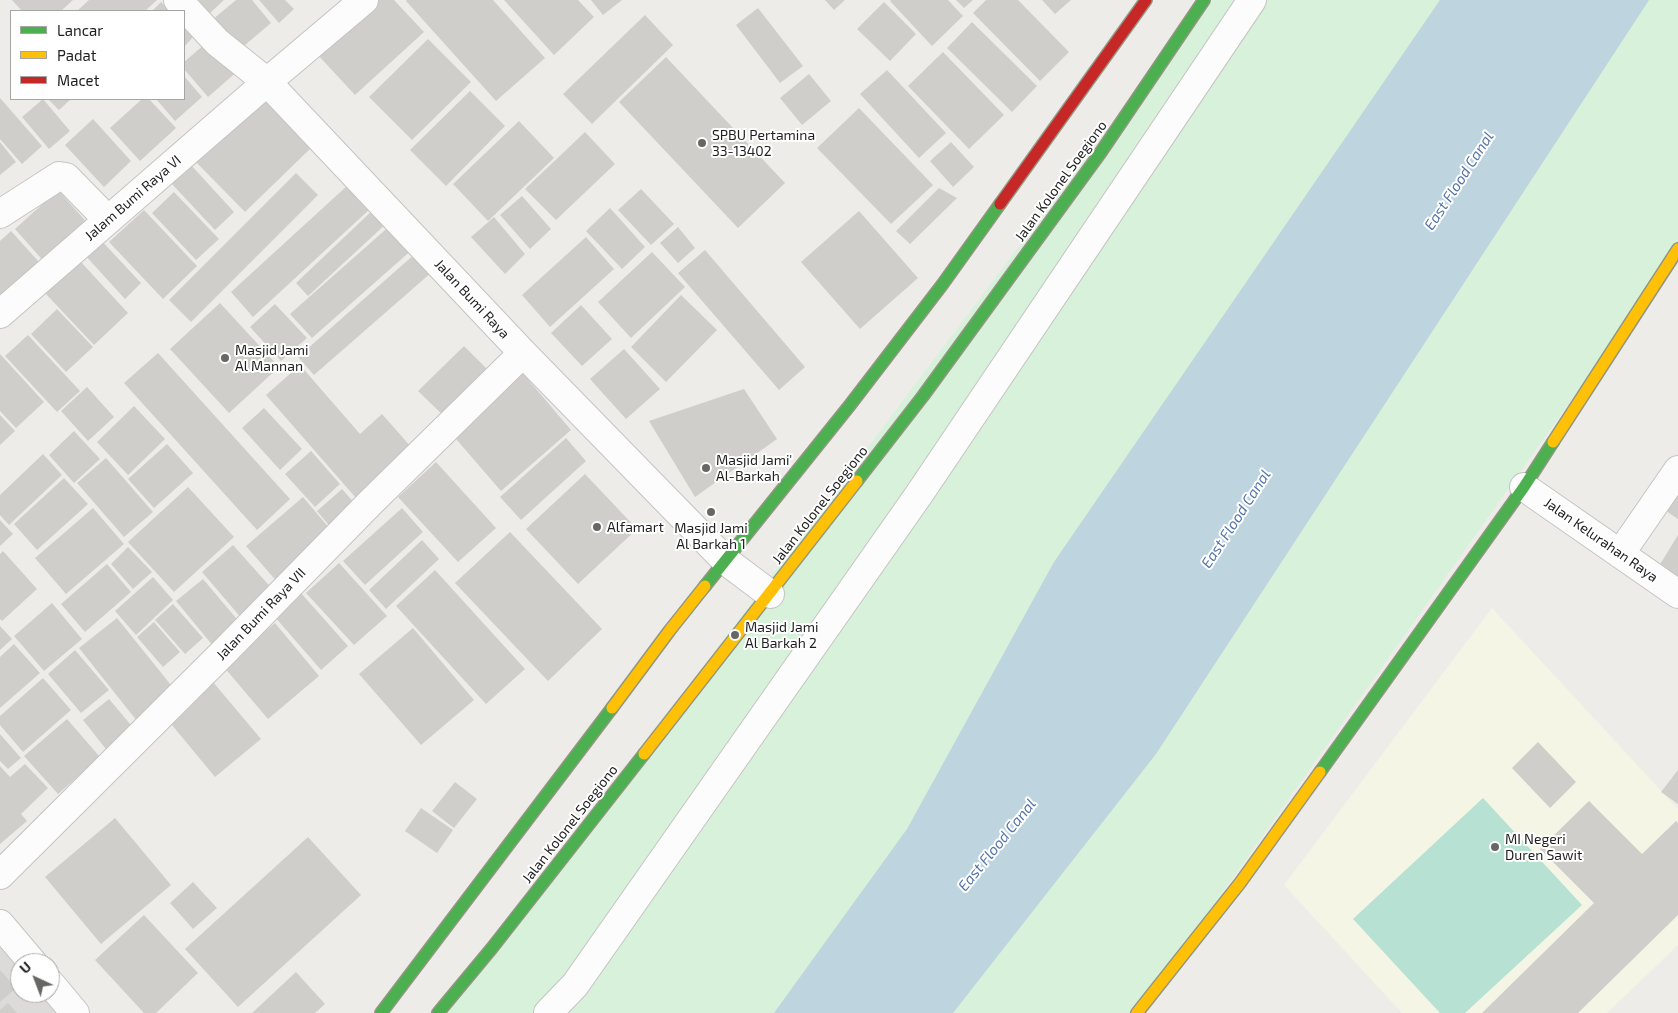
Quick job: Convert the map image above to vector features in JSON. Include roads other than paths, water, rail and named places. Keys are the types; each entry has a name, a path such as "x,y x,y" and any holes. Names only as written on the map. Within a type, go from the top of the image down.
{"main road":[{"path":"381,1013 543,801 670,630 850,405 942,285 1146,0"},
{"name":"Jalan Kolonel Soegiono","path":"438,1013 492,948 924,396 1101,152 1204,0"},
{"path":"1137,1013 1240,883 1524,486 1678,249"}],"street":[{"name":"Jalan Bumi Raya","path":"178,0 218,42 267,82 523,353 726,561 770,594"},
{"name":"Jalam Bumi Raya VI","path":"0,314 364,0"},
{"path":"548,1013 575,985 920,493 1252,0"},
{"path":"0,214 58,176 66,177 108,220"},
{"name":"Jalan Bumi Raya VII","path":"0,876 226,650 370,502 523,353"},
{"path":"1620,554 1678,470"},
{"name":"Jalan Kelurahan Raya","path":"1524,486 1678,594"},
{"path":"0,924 25,953"},
{"path":"60,995 75,1013"}],"water":[{"name":"East Flood Canal","path":"1440,0 1649,0 1156,754 953,1013 774,1013 907,829 1054,562"}],"place":[{"name":"SPBU Pertamina 33-13402","path":"702,143"},
{"name":"Masjid Jami Al Mannan","path":"225,358"},
{"name":"Masjid Jami' Al-Barkah","path":"706,468"},
{"name":"Masjid Jami Al Barkah 1","path":"711,512"},
{"name":"Alfamart","path":"597,527"},
{"name":"Masjid Jami Al Barkah 2","path":"735,635"},
{"name":"MI Negeri Duren Sawit","path":"1495,847"}]}
